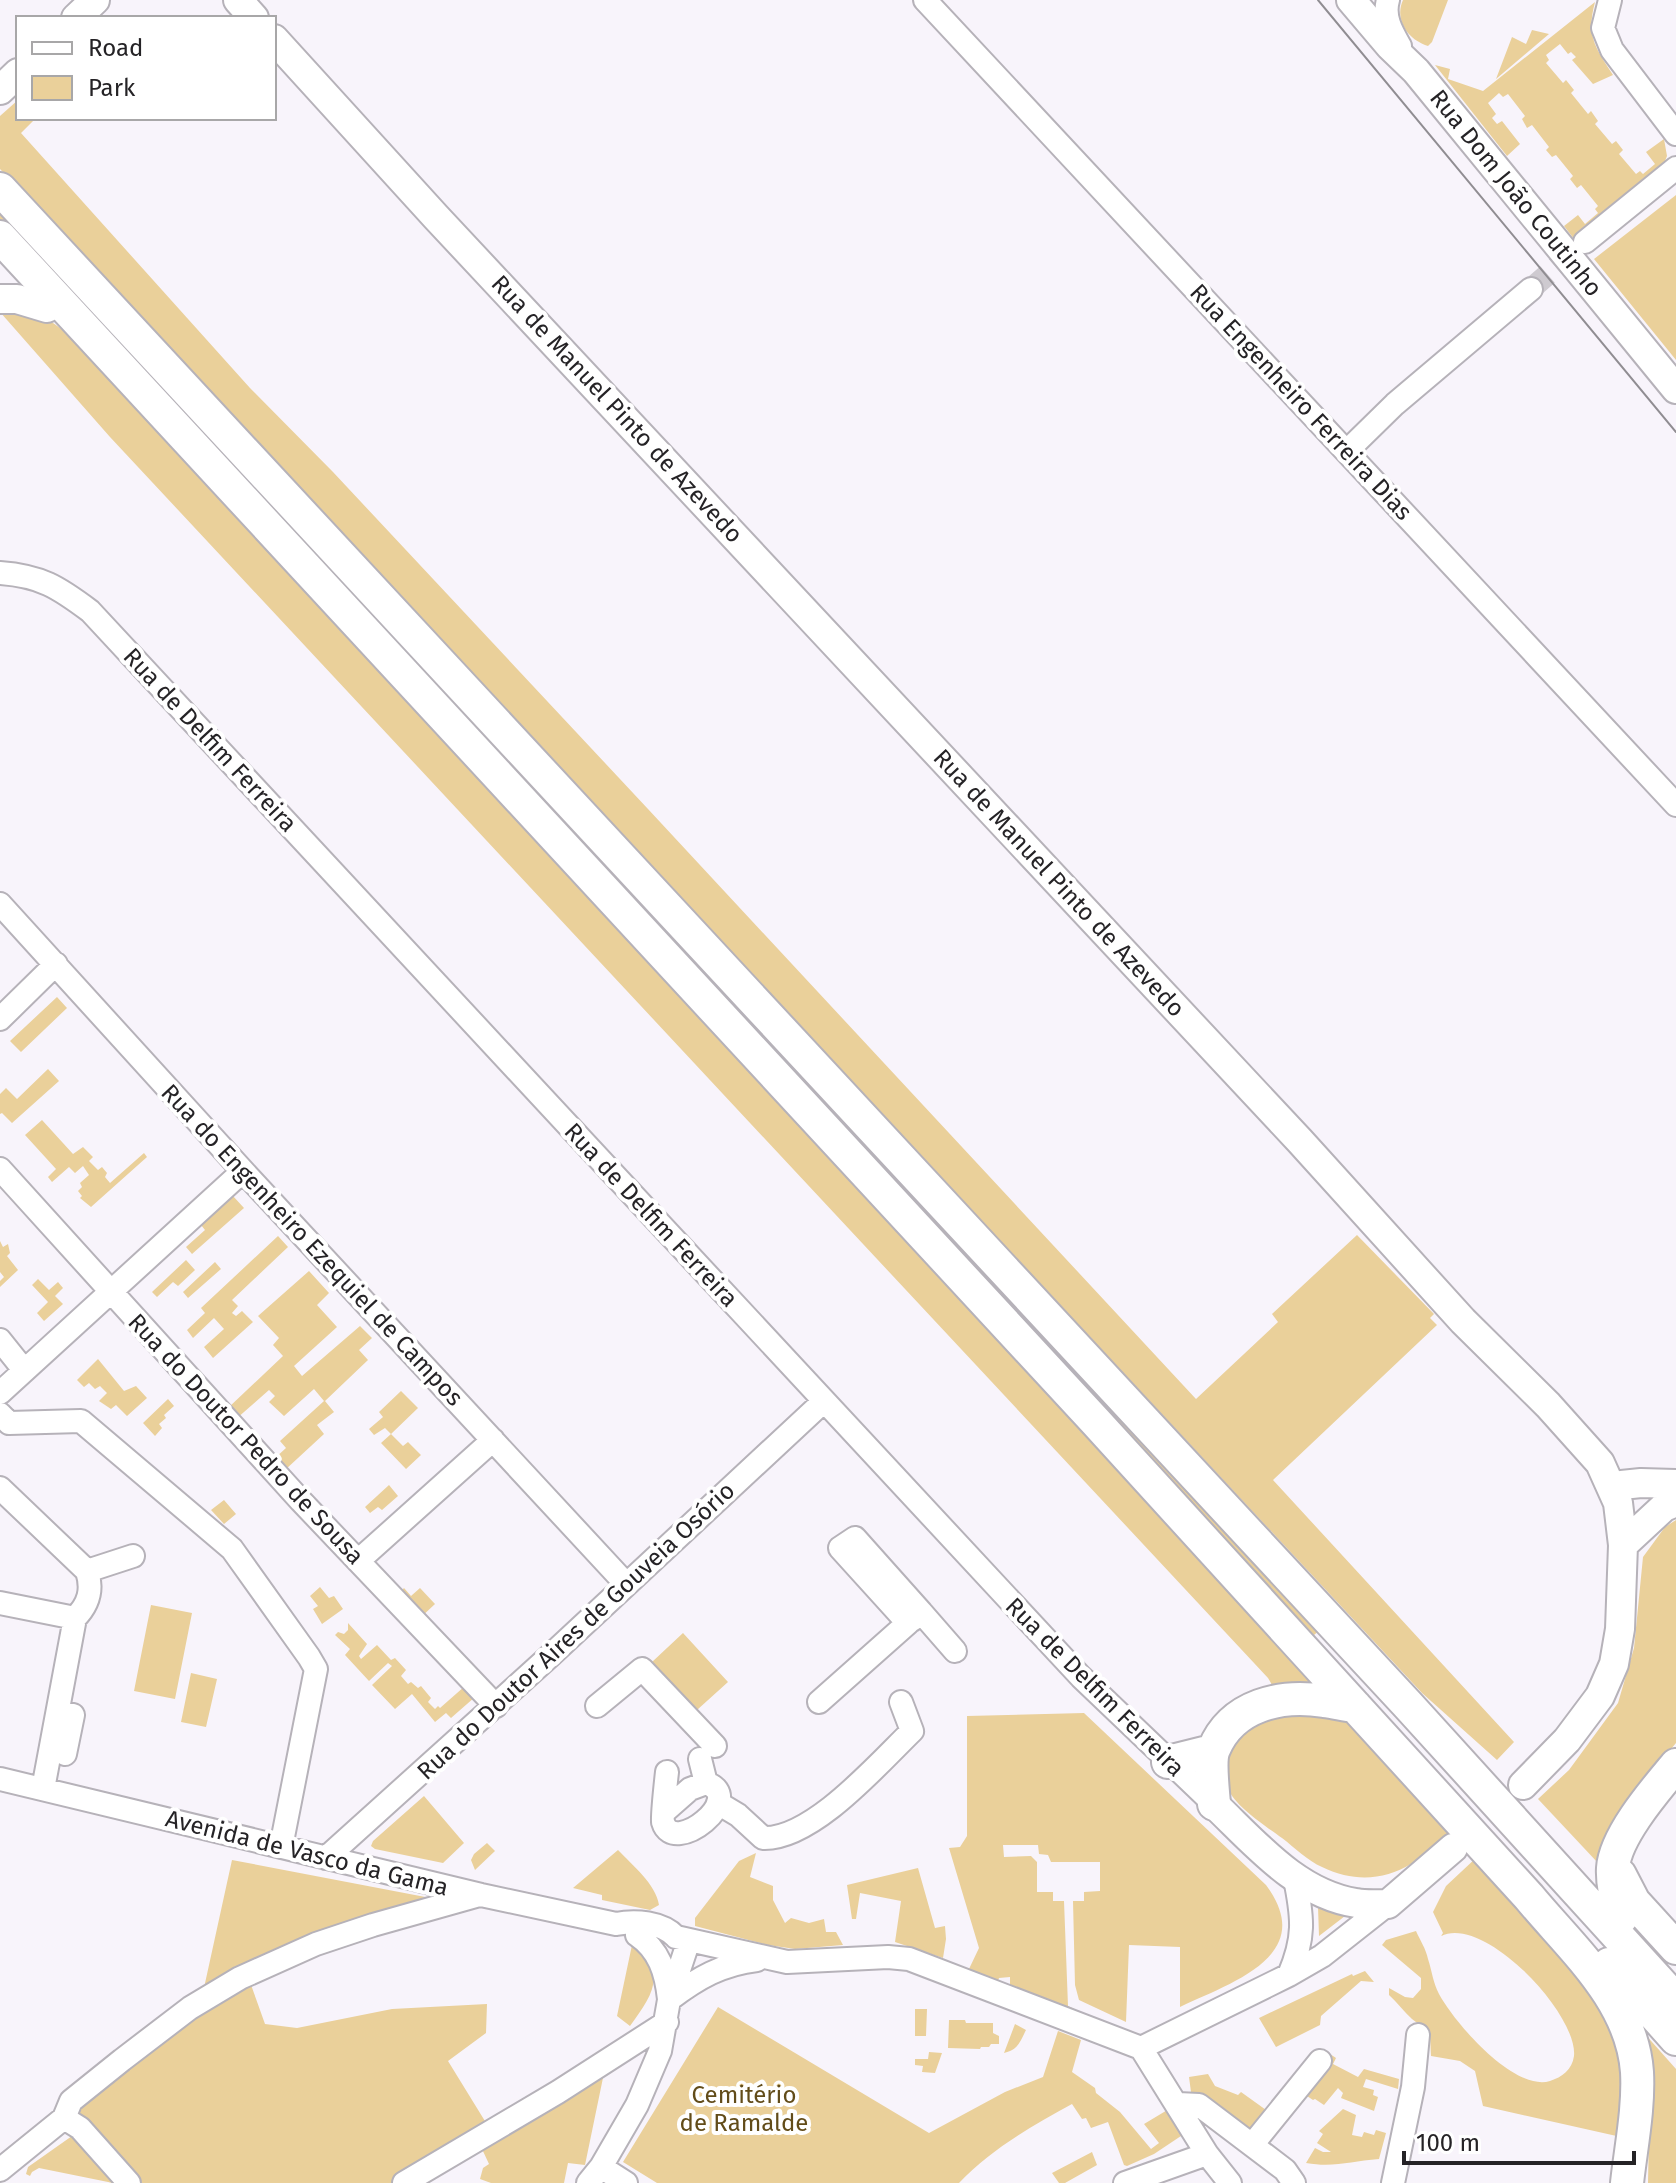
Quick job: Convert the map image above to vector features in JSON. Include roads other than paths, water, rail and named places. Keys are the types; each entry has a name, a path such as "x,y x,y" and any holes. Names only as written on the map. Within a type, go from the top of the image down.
{"highway":[{"path":"0,189 1576,1887 1676,2000"},
{"path":"0,237 1206,1541 1491,1855 1611,1996 1629,2033 1637,2072 1627,2183"},
{"path":"0,257 76,338 100,346"},
{"path":"1206,1541 1225,1548 1470,1807 1676,2039"},
{"path":"1214,1804 1212,1751 1232,1721 1251,1707 1311,1699 1355,1706"},
{"path":"1168,1762 1212,1751"},
{"path":"1621,1918 1613,1880 1615,1857 1638,1811 1676,1765"},
{"path":"1491,1855 1541,1888"},
{"path":"1615,1857 1628,1893 1676,1948"},
{"path":"1576,1887 1599,1896 1676,1978"}],"main road":[{"path":"238,0 252,16"},
{"name":"Rua Dom João Coutinho","path":"1351,0 1416,71 1676,389"},
{"name":"Rua de Manuel Pinto de Azevedo","path":"276,41 436,217 1300,1141 1463,1321 1600,1463 1612,1486 1620,1513 1623,1545 1620,1629 1614,1664 1600,1696 1567,1740 1523,1785"},
{"path":"0,299 17,299 47,308"},
{"path":"1612,1486 1676,1484"},
{"path":"1623,1545 1664,1507 1676,1502"},
{"name":"Rua de Delfim Ferreira","path":"1214,1804 1295,1879 1333,1897 1356,1903 1388,1904"},
{"path":"1388,1904 1453,1848"}],"street":[{"name":"Rua Engenheiro Ferreira Dias","path":"925,0 1676,805"},
{"path":"1388,0 1389,25 1416,71"},
{"path":"1610,0 1603,28 1612,50 1676,134"},
{"path":"1585,242 1676,168"},
{"path":"1347,451 1395,404 1531,289"},
{"name":"Rua de Delfim Ferreira","path":"0,573 27,575 59,589 90,611 1081,1677 1214,1804"},
{"name":"Rua do Engenheiro Ezequiel de Campos","path":"0,904 626,1584"},
{"path":"0,1019 56,964"},
{"name":"Rua do Doutor Pedro de Sousa","path":"0,1169 358,1561 496,1706"},
{"path":"0,1393 243,1171"},
{"path":"0,1340 24,1370"},
{"name":"Rua do Doutor Aires de Gouveia Osório","path":"326,1858 496,1706 824,1401"},
{"path":"0,1414 9,1423 81,1421 232,1549 309,1657 316,1669 281,1847"},
{"path":"358,1561 493,1440"},
{"path":"0,1488 87,1571 90,1582 89,1598 75,1618 58,1712 55,1762 49,1791"},
{"path":"87,1571 133,1556"},
{"path":"880,1586 955,1651"},
{"path":"0,1603 75,1618"},
{"path":"819,1702 914,1618"},
{"path":"597,1706 642,1669 708,1752 706,1783"},
{"path":"718,1803 738,1815 763,1838 781,1836 817,1819 912,1731 901,1702"},
{"path":"667,1772 664,1825 679,1834 704,1821 718,1803 719,1791 706,1783"},
{"name":"Avenida de Vasco da Gama","path":"0,1779 481,1895 616,1924 637,1935 666,1941 682,1939"},
{"path":"665,1811 690,1789 706,1783"},
{"path":"1289,1975 1298,1955 1303,1926 1295,1879"},
{"path":"0,2170 64,2118 71,2101 126,2057 190,2008 240,1978 316,1944 481,1895"},
{"path":"1141,2048 1322,1956 1388,1904"},
{"name":"Avenida de Vasco da Gama","path":"616,1924 631,1921 669,1929 682,1939"},
{"path":"637,1935 652,1945 667,1977 668,2011"},
{"path":"626,2183 594,2175 637,2105 660,2051 682,1939 795,1962 888,1957 909,1959 1141,2048 1207,2154 1230,2183"},
{"path":"416,2181 544,2100 668,2011 715,1970 735,1962 770,1959"},
{"path":"1393,2183 1413,2087 1418,2035"},
{"path":"1252,2145 1320,2061"},
{"path":"1178,2104 1199,2105 1285,2170 1294,2183"},
{"path":"64,2118 80,2128 129,2183"},
{"path":"1125,2183 1207,2154"}],"tunnel":[{"path":"1531,289 1578,248"}],"tram line":[{"path":"1318,0 1676,432"}],"park label":[{"name":"Cemitério de Ramalde","path":"744,2109"}]}
